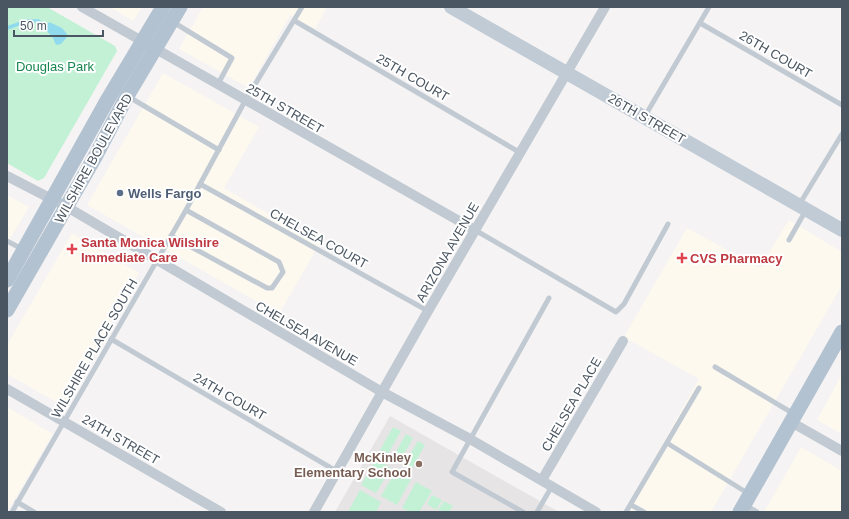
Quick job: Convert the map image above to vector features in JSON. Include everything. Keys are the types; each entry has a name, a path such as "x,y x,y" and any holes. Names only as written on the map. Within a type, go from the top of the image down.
{"main road":[{"name":"WILSHIRE BOULEVARD","path":"7,310 109,131 127,96 163,7"},
{"name":"WILSHIRE BOULEVARD","path":"7,280 94,124 149,44 172,21 180,7"},
{"name":"26TH STREET","path":"451,7 842,230"},
{"path":"94,124 109,131"},
{"path":"745,504 793,418 841,338"}],"street":[{"name":"25TH STREET","path":"82,7 475,230"},
{"name":"ARIZONA AVENUE","path":"314,512 519,152 567,73 604,7"},
{"name":"CHELSEA AVENUE","path":"7,176 52,199 382,392 470,439 596,512"},
{"name":"CHELSEA PLACE","path":"542,480 622,341"},
{"name":"24TH STREET","path":"7,389 221,512"},
{"path":"793,418 842,451"}],"lane":[{"name":"WILSHIRE PLACE SOUTH","path":"12,512 186,210 246,100 295,21 302,7"},
{"path":"645,117 709,7"},
{"path":"172,21 232,58 218,85"},
{"name":"25TH COURT","path":"295,21 519,152"},
{"name":"26TH COURT","path":"700,22 842,105"},
{"path":"127,96 219,150"},
{"path":"789,240 803,207 842,134"},
{"name":"CHELSEA COURT","path":"200,184 428,311"},
{"path":"171,236 267,288 272,288 283,272 279,262 186,210"},
{"path":"475,230 616,312 624,304 668,224"},
{"path":"7,241 25,250"},
{"path":"523,512 452,472 550,298"},
{"name":"24TH COURT","path":"111,340 338,472"},
{"path":"715,367 793,418"},
{"path":"626,512 699,388"},
{"path":"667,443 745,504 758,512"},
{"path":"537,512 552,486"},
{"path":"17,502 34,512"},
{"path":"631,505 644,512"}],"shaded area":[{"path":"110,7 142,7 133,21"},
{"path":"203,7 327,7 315,29 290,15 249,88 179,49"},
{"path":"163,73 259,127 224,188 320,243 279,314 87,205"},
{"path":"7,195 29,207 7,244"},
{"path":"789,220 842,252 842,285 711,512 624,512 699,379 624,337 687,228 760,268"},
{"path":"72,233 139,273 63,406 7,374 7,345"},
{"path":"842,374 842,434 817,420"},
{"path":"7,407 53,434 7,512"},
{"name":"McKinley Elementary School","path":"390,416 559,512 335,512"},
{"path":"801,447 842,471 842,512 764,512"}],"green space":[{"name":"Douglas Park","path":"7,7 47,7 115,46 117,51 44,178 38,181 7,163"},
{"path":"393,427 401,431 388,454 380,450"},
{"path":"406,434 413,438 400,461 393,457"},
{"path":"418,441 425,445 412,468 405,463"},
{"path":"376,459 391,468 376,493 361,485"},
{"path":"396,471 411,479 397,505 381,496"},
{"path":"416,482 432,491 419,512 410,512 402,508"},
{"path":"360,490 381,502 376,512 348,512"},
{"path":"432,495 442,500 436,510 427,504"},
{"path":"444,501 453,506 449,512 438,510"}],"water":[{"path":"49,22 62,28 67,34 67,37 61,44 56,45 52,36 44,29"}],"waterway":[{"path":"7,28 27,21 38,21 45,26"}],"place":[{"name":"Wells Fargo","path":"120,193"},
{"name":"Santa Monica Wilshire Immediate Care","path":"72,249"},
{"name":"CVS Pharmacy","path":"682,258"},
{"name":"McKinley Elementary School","path":"419,464"}]}
